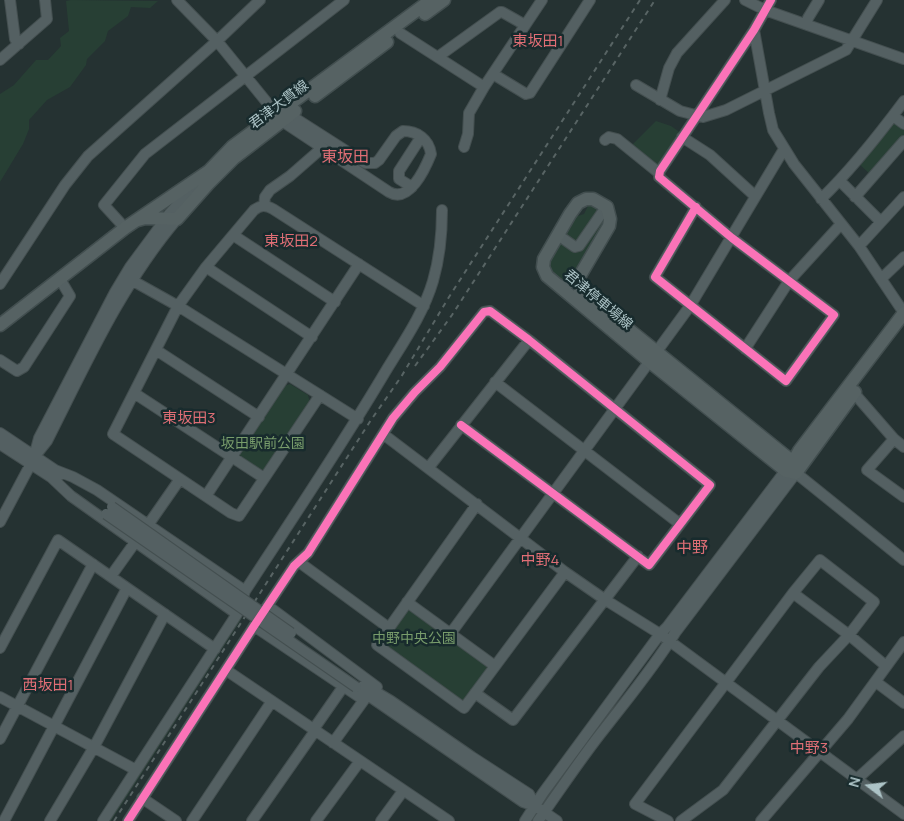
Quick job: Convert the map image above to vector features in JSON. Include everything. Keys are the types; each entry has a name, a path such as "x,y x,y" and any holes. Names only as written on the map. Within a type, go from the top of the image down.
{"main road":[{"name":"君津大貫線","path":"0,325 129,225 209,171 233,146 283,117 400,33 439,1"},
{"name":"君津大貫線","path":"171,219 234,158 356,54 439,1"},
{"name":"君津停車場線","path":"653,357 583,293 579,286 578,278 609,226 610,219 606,207 593,199 578,203 544,259 543,267 547,276 653,357 792,469"},
{"path":"129,225 145,218 171,219"},
{"path":"792,469 799,451 904,313"},
{"path":"792,469 854,393 904,326"}],"street":[{"path":"10,0 17,46"},
{"path":"0,60 47,19 44,0"},
{"path":"177,0 217,41 283,117 322,148 376,184 394,195 406,194 412,187 431,154 428,142 413,132 403,131 399,133 372,168 376,184"},
{"path":"0,284 65,185 88,156 260,0"},
{"path":"129,225 104,205 145,154 344,0"},
{"path":"464,147 468,134 469,113 484,87 542,0"},
{"path":"493,74 526,94 530,93 590,0"},
{"path":"660,100 669,68 677,53 725,0"},
{"path":"745,0 765,10 904,59"},
{"path":"659,174 754,30 771,0"},
{"path":"807,25 808,18 819,0"},
{"path":"636,84 680,111 696,116 710,116 726,110 846,50 878,0"},
{"path":"439,56 500,12 525,25"},
{"path":"754,30 773,130 784,149 821,199 859,246 904,313"},
{"path":"400,33 439,56 484,87"},
{"path":"0,50 17,46"},
{"path":"821,199 840,182 870,148 904,101"},
{"path":"893,116 904,124"},
{"path":"283,117 358,160 365,163 375,163"},
{"path":"412,187 399,179 399,171 421,137"},
{"path":"605,140 609,137 617,139 659,174 661,179 696,207 732,238 834,315 786,381 655,277 696,207"},
{"path":"682,137 710,156 755,196"},
{"path":"855,197 904,141"},
{"path":"264,206 265,197 270,190 290,176 322,148"},
{"path":"451,633 690,306 784,149"},
{"path":"0,522 32,460 47,441 128,278 154,247 171,219 209,171"},
{"path":"840,182 881,222"},
{"path":"859,246 904,196"},
{"path":"320,394 239,516 231,513 113,434 178,306 206,267 259,206 274,209 424,306"},
{"path":"558,235 575,247 579,246 606,207"},
{"path":"104,821 237,614 245,591 358,419 424,306 436,269 442,238 442,210"},
{"path":"745,349 790,281 841,224"},
{"path":"233,235 335,302"},
{"path":"881,279 904,257"},
{"path":"206,496 359,264"},
{"path":"206,267 312,336"},
{"path":"128,278 178,306 358,419"},
{"path":"556,284 564,286 578,278"},
{"path":"0,360 17,371 24,367 70,296 60,279"},
{"path":"128,821 294,566 308,553 394,418 414,392 440,367 484,312 490,311 529,340 710,485 649,565 461,425"},
{"path":"429,467 529,340"},
{"path":"156,350 259,417"},
{"path":"495,382 680,524"},
{"path":"134,393 264,478"},
{"path":"854,393 901,443 867,470 904,497"},
{"path":"0,433 32,460"},
{"path":"383,434 565,572 660,634 904,814"},
{"path":"0,444 32,460 109,510 358,685 388,704 523,802 535,806 557,821"},
{"path":"792,469 904,560"},
{"path":"525,821 660,634 792,469"},
{"path":"538,821 670,642 792,469"},
{"path":"54,474 73,477 98,490 245,591"},
{"path":"54,474 71,496 237,614"},
{"path":"148,525 180,479"},
{"path":"477,504 377,645 464,708 565,572"},
{"path":"0,648 58,540 215,649"},
{"path":"111,576 136,541"},
{"path":"475,693 513,720 638,556"},
{"path":"668,821 635,804 725,682 820,560 874,602 849,635 819,668 723,790 681,821"},
{"path":"299,562 389,628"},
{"path":"0,739 93,564"},
{"path":"4,821 127,588"},
{"path":"793,593 849,635 886,666"},
{"path":"407,602 495,666"},
{"path":"268,606 373,683 388,704"},
{"path":"50,821 94,747 165,614"},
{"path":"254,626 364,700 388,704"},
{"path":"760,821 848,719 904,642"},
{"path":"226,670 449,821"},
{"path":"876,682 904,703"},
{"path":"252,821 343,687"},
{"path":"0,697 136,770"},
{"path":"333,743 364,700"},
{"path":"192,821 272,701"},
{"path":"857,779 904,736"},
{"path":"316,821 360,761"},
{"path":"381,821 404,791"},
{"path":"142,798 176,821"}],"green space":[{"path":"66,1 158,1 150,8 131,7 128,16 108,31 105,41 87,59 86,65 70,87 47,100 29,120 29,129 23,144 0,182 0,94 14,85 36,60 48,60 61,46 60,38 69,31"},
{"path":"892,120 904,126 904,138 871,175 859,164"},
{"path":"656,121 671,126 681,133 660,167 657,167 630,147"},
{"path":"589,204 601,208 576,242 563,233 572,218 584,214"},
{"path":"604,213 605,220 570,278 562,281 552,271 549,263 558,241 573,250"},
{"name":"坂田駅前公園","path":"290,384 308,395 310,403 264,472 238,458 237,454 281,387"},
{"name":"中野中央公園","path":"406,607 490,666 463,705 380,645"},
{"path":"239,616 242,618 111,821 107,821"}],"railway":[{"path":"114,821 371,420 401,377 449,297 640,0"},
{"path":"415,366 452,315 655,0"}],"cycle path":[{"path":"696,207 655,277 786,381 834,315 732,238 659,177 660,171 754,30 771,0"},
{"path":"128,821 294,566 308,553 393,418 440,367 484,312 490,311 529,340 710,485 649,565 461,425"}],"district":[{"name":"東坂田1","path":"538,42"},
{"name":"東坂田","path":"345,158"},
{"name":"東坂田2","path":"291,242"},
{"name":"東坂田3","path":"189,419"},
{"name":"中野","path":"692,549"},
{"name":"中野4","path":"540,561"},
{"name":"西坂田1","path":"48,686"},
{"name":"中野3","path":"809,749"}]}
